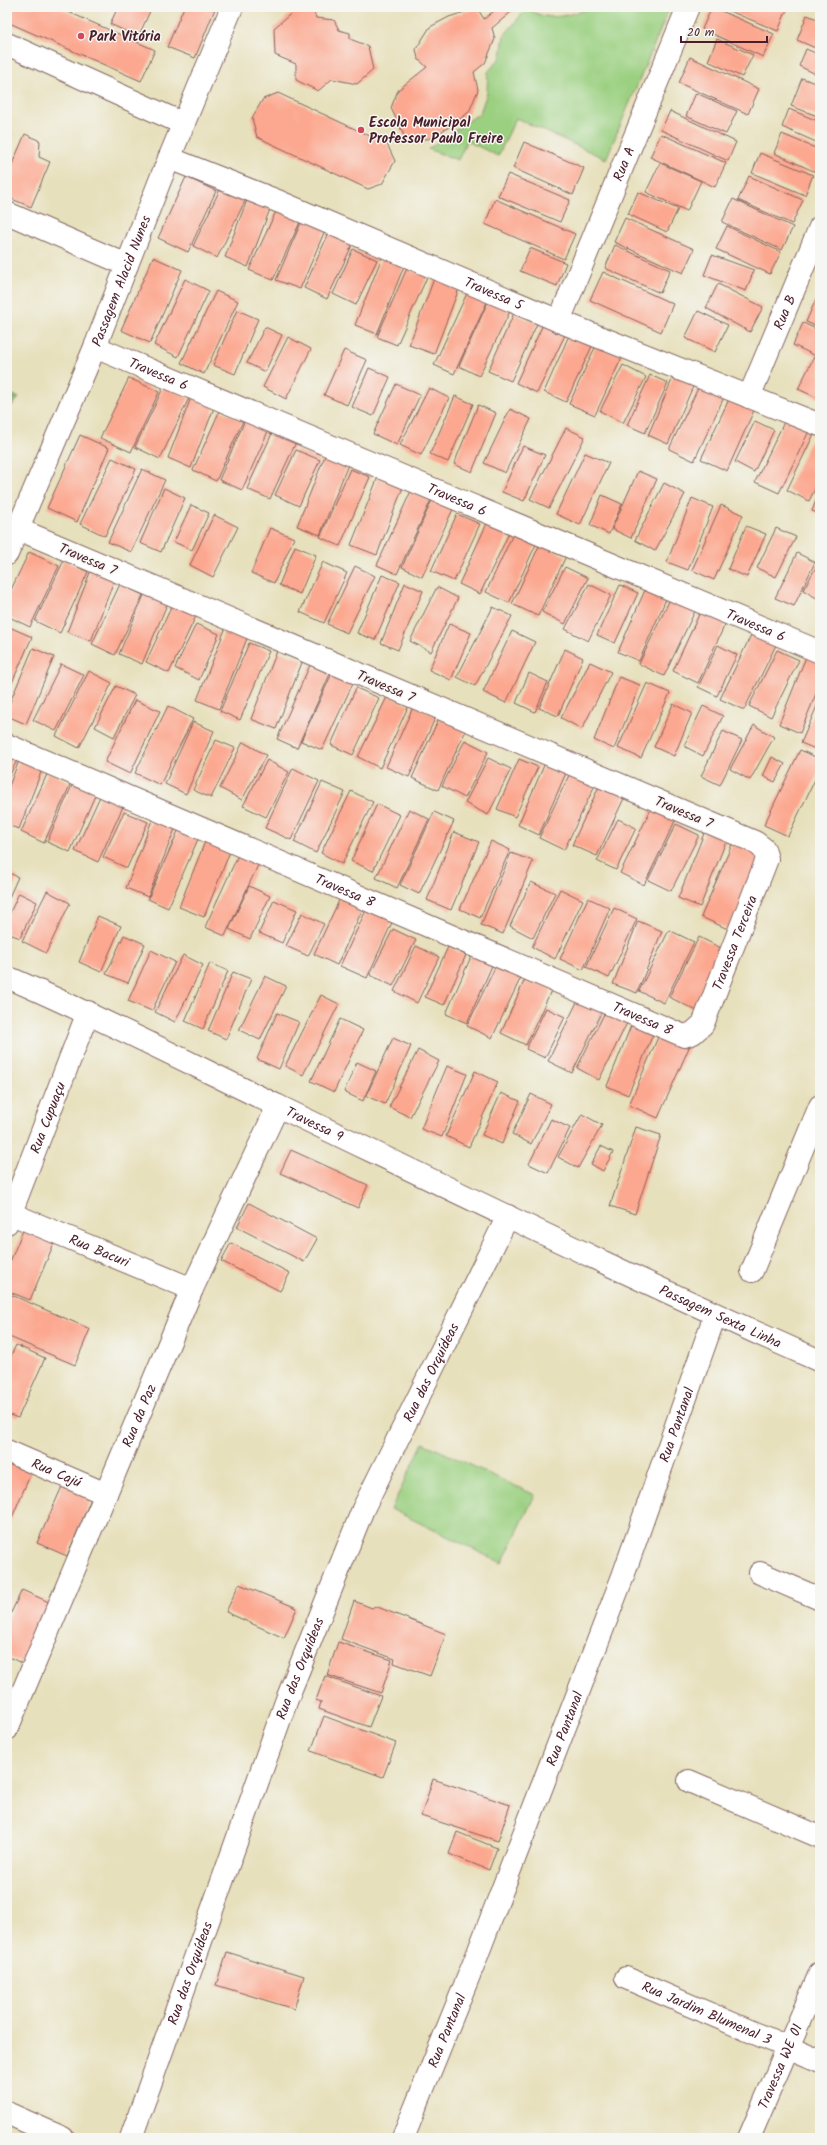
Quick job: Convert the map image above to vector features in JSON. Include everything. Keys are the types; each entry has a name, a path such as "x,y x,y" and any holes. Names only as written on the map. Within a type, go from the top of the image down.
{"street":[{"name":"Passagem Alacid Nunes","path":"7,554 95,347 169,158 232,7"},
{"name":"Rua A","path":"559,321 688,7"},
{"path":"7,44 184,124"},
{"name":"Travessa 5","path":"169,158 280,202 559,321 820,425"},
{"path":"7,213 127,265"},
{"name":"Rua B","path":"749,397 820,227"},
{"name":"Travessa 6","path":"95,347 820,652"},
{"name":"Travessa 7","path":"18,529 755,842"},
{"name":"Travessa 8","path":"7,745 684,1036"},
{"name":"Travessa Terceira","path":"684,1036 693,1033 703,1024 767,859 764,849 755,842"},
{"name":"Travessa 9","path":"7,977 88,1012 278,1106 622,1270"},
{"name":"Rua Cupuaçu","path":"8,1216 88,1012"},
{"name":"Rua da Paz","path":"7,1729 15,1688 106,1494 192,1288 278,1106"},
{"path":"752,1271 820,1106"},
{"name":"Rua Bacuri","path":"8,1216 192,1288"},
{"name":"Rua das Orquídeas","path":"131,2138 287,1700 360,1516 508,1216"},
{"name":"Passagem Sexta Linha","path":"622,1270 715,1315 820,1361"},
{"name":"Rua Pantanal","path":"403,2138 476,1958 623,1576 715,1315"},
{"name":"Rua Cajú","path":"7,1451 106,1494"},
{"path":"760,1573 820,1599"},
{"path":"689,1781 820,1836"},
{"name":"Travessa WE 01","path":"749,2138 787,2046 820,1973"},
{"name":"Rua Jardim Blumenal 3","path":"626,1978 820,2061"},
{"path":"7,2114 62,2138"}],"green space":[{"path":"596,7 670,7 606,159 516,118 498,156 467,141 458,160 428,149 480,113 487,93 488,72 501,57 504,36 527,8 544,16 552,17"},
{"path":"7,392 19,398 7,411"},
{"path":"423,1443 535,1495 502,1563 391,1509"}],"building":[{"name":"Park Vitória","path":"7,7 57,7 155,50 141,81 7,22"},
{"path":"118,7 152,7 138,37 110,24"},
{"path":"184,7 215,9 195,58 167,47"},
{"path":"296,7 312,7 316,18 334,20 339,30 350,33 350,39 368,46 373,70 357,84 332,79 318,91 296,80 296,64 275,55 274,28 294,11"},
{"path":"499,7 517,7 492,28 495,39 485,63 474,72 478,90 469,112 451,126 428,139 405,138 391,108 398,90 427,67 418,59 416,49 430,27 449,17 477,8 484,19"},
{"path":"712,7 774,34 763,57 702,29"},
{"path":"720,7 788,7 778,31"},
{"path":"807,15 820,20 820,50 797,40"},
{"path":"717,39 753,55 742,77 708,61"},
{"path":"806,49 820,55 820,76 799,66"},
{"path":"690,57 759,89 748,114 679,83"},
{"path":"802,78 820,85 820,117 791,106"},
{"path":"278,93 387,144 395,161 382,184 368,189 257,137 252,118 263,99"},
{"path":"696,93 737,111 726,134 686,116"},
{"path":"789,109 820,122 820,133 816,142 782,127"},
{"path":"670,111 736,142 728,161 661,130"},
{"path":"25,134 40,141 39,157 50,162 31,207 7,197 7,176"},
{"path":"661,134 726,163 715,187 650,157"},
{"path":"782,134 820,150 820,174 774,153"},
{"path":"524,142 584,168 573,195 513,168"},
{"path":"760,153 813,175 805,195 752,173"},
{"path":"660,163 701,181 687,211 646,192"},
{"path":"508,174 570,200 560,222 498,196"},
{"path":"749,176 803,200 792,224 738,200"},
{"path":"186,177 216,191 188,252 158,238"},
{"path":"222,185 247,197 217,258 193,246"},
{"path":"638,192 678,209 667,232 628,214"},
{"path":"249,195 272,204 248,267 225,257"},
{"path":"495,199 575,234 564,259 485,224"},
{"path":"733,199 793,227 782,250 722,222"},
{"path":"277,209 301,220 273,280 249,270"},
{"path":"303,218 326,228 300,289 276,280"},
{"path":"625,218 694,249 683,273 614,242"},
{"path":"727,226 781,252 770,274 716,249"},
{"path":"331,228 355,239 327,299 304,288"},
{"path":"615,245 670,270 660,293 605,268"},
{"path":"530,248 566,263 557,286 520,271"},
{"path":"353,249 377,260 356,305 333,294"},
{"path":"384,252 406,261 377,334 355,325"},
{"path":"712,255 754,270 746,291 704,275"},
{"path":"153,257 182,270 150,343 121,330"},
{"path":"407,268 427,277 397,345 377,337"},
{"path":"603,272 673,304 661,332 590,300"},
{"path":"435,276 460,286 434,354 409,345"},
{"path":"185,279 209,291 178,357 154,345"},
{"path":"718,284 763,307 750,332 706,308"},
{"path":"216,291 238,301 204,374 181,363"},
{"path":"468,291 488,300 454,374 434,365"},
{"path":"490,297 512,307 479,376 459,366"},
{"path":"816,299 820,301 820,328 806,322"},
{"path":"237,310 258,319 235,374 213,365"},
{"path":"698,311 728,325 715,352 685,338"},
{"path":"514,313 537,324 511,381 488,371"},
{"path":"545,320 567,331 537,393 516,383"},
{"path":"803,323 820,331 820,358 793,345"},
{"path":"265,327 282,335 265,372 247,363"},
{"path":"571,331 594,342 566,402 544,392"},
{"path":"288,337 311,349 286,399 263,387"},
{"path":"597,343 623,355 595,415 569,404"},
{"path":"344,350 367,360 347,405 324,395"},
{"path":"814,357 820,360 820,399 798,389"},
{"path":"623,365 646,377 623,423 600,411"},
{"path":"369,368 390,377 373,416 352,407"},
{"path":"675,373 695,382 668,444 648,435"},
{"path":"650,375 668,383 645,433 627,425"},
{"path":"129,378 159,392 131,452 100,438"},
{"path":"701,382 726,393 694,461 669,449"},
{"path":"396,384 420,395 397,445 373,434"},
{"path":"164,386 189,398 160,459 135,447"},
{"path":"429,388 449,398 421,455 400,445"},
{"path":"192,395 215,405 191,468 168,458"},
{"path":"455,396 473,404 448,462 430,454"},
{"path":"730,397 755,408 727,471 701,459"},
{"path":"478,405 496,413 472,472 454,464"},
{"path":"510,409 531,419 505,473 484,463"},
{"path":"220,410 243,421 216,481 193,470"},
{"path":"787,416 811,427 779,493 755,482"},
{"path":"246,418 269,429 242,490 219,480"},
{"path":"755,421 774,430 754,472 735,462"},
{"path":"566,428 585,437 549,508 530,499"},
{"path":"274,429 297,440 270,499 247,489"},
{"path":"814,434 820,437 820,479 809,501 787,490"},
{"path":"80,435 109,448 77,522 47,508"},
{"path":"523,446 545,455 524,501 502,492"},
{"path":"296,450 320,460 299,506 275,495"},
{"path":"326,453 349,462 320,535 297,526"},
{"path":"585,453 609,463 580,525 556,514"},
{"path":"112,458 136,469 105,536 80,524"},
{"path":"142,469 165,480 131,552 108,542"},
{"path":"350,469 370,477 340,546 320,537"},
{"path":"638,471 657,479 631,538 612,529"},
{"path":"378,477 403,487 377,555 351,545"},
{"path":"664,483 685,494 655,551 635,540"},
{"path":"164,488 185,498 161,552 140,543"},
{"path":"820,490 820,514 812,511"},
{"path":"411,491 431,500 397,574 377,565"},
{"path":"602,495 622,504 609,534 590,525"},
{"path":"433,498 454,507 422,577 402,567"},
{"path":"692,498 713,507 688,570 667,562"},
{"path":"191,505 209,513 192,550 174,542"},
{"path":"721,505 743,515 714,580 692,570"},
{"path":"457,514 480,524 454,581 431,571"},
{"path":"214,515 238,527 213,577 190,565"},
{"path":"488,521 510,531 480,594 459,584"},
{"path":"746,526 766,534 747,577 728,569"},
{"path":"270,528 294,538 274,583 251,573"},
{"path":"776,528 796,537 776,577 757,568"},
{"path":"514,532 537,542 509,603 486,592"},
{"path":"540,544 566,556 538,616 512,604"},
{"path":"295,546 316,555 300,594 279,585"},
{"path":"29,552 59,566 30,627 7,616 7,598"},
{"path":"797,553 815,562 794,606 775,598"},
{"path":"64,560 88,572 60,633 35,621"},
{"path":"820,560 820,600 803,590"},
{"path":"323,562 347,573 324,623 300,612"},
{"path":"355,566 375,576 347,633 327,624"},
{"path":"565,567 588,578 565,624 542,612"},
{"path":"91,570 115,578 91,641 67,632"},
{"path":"382,575 400,582 375,640 357,633"},
{"path":"405,583 423,591 398,650 381,643"},
{"path":"120,584 143,595 115,655 92,644"},
{"path":"589,584 611,595 588,641 565,629"},
{"path":"620,585 638,593 615,643 597,635"},
{"path":"437,587 458,598 431,652 410,641"},
{"path":"645,590 666,599 639,661 618,652"},
{"path":"145,593 168,602 142,664 119,654"},
{"path":"671,597 696,609 664,676 639,664"},
{"path":"173,603 197,614 169,673 146,662"},
{"path":"493,607 512,616 475,686 457,677"},
{"path":"702,608 727,620 698,683 673,671"},
{"path":"196,624 219,634 199,680 175,668"},
{"path":"449,624 471,633 451,680 429,670"},
{"path":"7,626 32,637 7,694"},
{"path":"226,627 248,636 219,709 197,700"},
{"path":"512,631 535,642 506,703 483,692"},
{"path":"752,633 776,645 744,710 720,699"},
{"path":"249,643 269,651 240,720 220,711"},
{"path":"718,645 737,655 717,696 698,687"},
{"path":"33,648 54,657 26,724 7,716 7,709"},
{"path":"565,649 583,658 558,716 539,708"},
{"path":"777,650 799,660 771,717 749,706"},
{"path":"277,651 303,660 276,729 251,719"},
{"path":"806,657 820,662 820,684 800,733 779,724"},
{"path":"590,662 611,672 582,729 561,718"},
{"path":"61,664 84,675 56,731 33,720"},
{"path":"310,665 330,674 297,748 277,739"},
{"path":"89,671 112,683 79,748 56,736"},
{"path":"333,671 354,681 322,750 301,741"},
{"path":"529,673 548,682 535,712 516,703"},
{"path":"619,677 640,685 614,749 594,740"},
{"path":"647,683 670,693 641,758 618,748"},
{"path":"116,686 135,695 114,737 95,727"},
{"path":"356,688 379,698 353,755 331,745"},
{"path":"388,695 409,705 380,768 358,757"},
{"path":"820,699 820,751 801,743"},
{"path":"135,700 160,711 130,774 105,762"},
{"path":"673,704 692,713 674,756 654,747"},
{"path":"414,705 436,716 409,777 386,767"},
{"path":"168,706 193,719 160,785 135,773"},
{"path":"703,706 723,716 703,756 684,746"},
{"path":"439,718 466,730 438,790 412,778"},
{"path":"193,722 214,731 186,794 165,784"},
{"path":"754,725 774,737 750,780 730,769"},
{"path":"723,731 742,740 720,785 701,776"},
{"path":"216,740 235,748 211,798 193,790"},
{"path":"465,740 488,752 465,798 442,786"},
{"path":"243,742 266,755 242,800 220,788"},
{"path":"800,750 820,759 820,769 788,836 764,825"},
{"path":"7,755 17,760 7,781"},
{"path":"772,757 785,764 775,782 763,776"},
{"path":"20,758 43,767 19,829 7,825 7,791"},
{"path":"488,758 511,769 488,815 465,803"},
{"path":"519,759 538,767 515,817 497,809"},
{"path":"267,760 289,772 266,817 243,806"},
{"path":"545,763 566,773 539,835 518,825"},
{"path":"293,768 319,781 291,840 265,828"},
{"path":"571,771 596,783 564,850 539,838"},
{"path":"48,772 71,783 44,843 21,832"},
{"path":"74,781 97,791 70,852 47,842"},
{"path":"322,782 345,792 316,853 294,842"},
{"path":"601,782 626,794 597,856 572,845"},
{"path":"351,791 373,802 342,864 321,853"},
{"path":"102,792 125,802 98,862 75,851"},
{"path":"377,804 400,815 373,871 351,861"},
{"path":"652,807 676,819 644,885 620,873"},
{"path":"409,809 429,819 397,888 376,878"},
{"path":"124,812 148,822 127,868 103,857"},
{"path":"434,812 454,821 419,894 400,885"},
{"path":"154,815 177,824 148,897 126,888"},
{"path":"618,819 636,828 616,870 597,861"},
{"path":"676,824 699,835 671,891 648,880"},
{"path":"178,831 198,839 168,908 148,899"},
{"path":"705,831 727,839 700,907 678,898"},
{"path":"454,832 479,842 451,910 427,900"},
{"path":"206,839 231,849 204,917 179,907"},
{"path":"491,841 510,850 480,918 460,909"},
{"path":"733,842 762,854 730,930 701,917"},
{"path":"239,853 259,863 225,936 205,927"},
{"path":"511,853 533,861 503,934 481,925"},
{"path":"7,872 18,877 7,902"},
{"path":"531,882 555,893 533,938 510,926"},
{"path":"249,886 270,896 250,939 229,929"},
{"path":"560,889 583,900 555,959 532,947"},
{"path":"47,891 70,903 46,953 22,941"},
{"path":"19,893 37,902 20,938 7,933 7,919"},
{"path":"342,894 365,904 337,965 314,954"},
{"path":"588,898 610,908 583,970 560,959"},
{"path":"274,900 297,910 282,943 259,933"},
{"path":"368,906 394,918 367,978 340,966"},
{"path":"614,908 637,919 609,978 586,967"},
{"path":"302,913 324,924 308,956 286,946"},
{"path":"98,916 121,926 101,972 79,962"},
{"path":"638,921 662,931 637,993 613,984"},
{"path":"393,929 416,940 393,986 370,975"},
{"path":"669,930 694,942 664,1003 639,991"},
{"path":"124,935 145,944 128,983 106,974"},
{"path":"699,937 729,952 699,1012 669,997"},
{"path":"416,946 439,957 417,1003 394,991"},
{"path":"448,947 466,955 444,1005 425,997"},
{"path":"151,950 175,962 152,1011 128,1001"},
{"path":"473,952 494,961 467,1023 446,1014"},
{"path":"183,955 203,965 175,1022 155,1012"},
{"path":"499,959 524,971 492,1038 467,1026"},
{"path":"210,963 228,971 203,1029 185,1021"},
{"path":"529,970 555,982 526,1045 501,1033"},
{"path":"233,972 251,979 226,1039 208,1031"},
{"path":"265,976 286,986 260,1040 239,1030"},
{"path":"321,995 339,1004 303,1075 285,1066"},
{"path":"580,996 604,1007 572,1073 548,1061"},
{"path":"546,1008 565,1017 545,1058 526,1049"},
{"path":"605,1012 627,1023 599,1080 577,1068"},
{"path":"277,1013 299,1022 279,1069 257,1059"},
{"path":"634,1018 656,1027 628,1095 607,1086"},
{"path":"340,1019 363,1030 334,1092 311,1081"},
{"path":"661,1030 691,1043 658,1118 629,1105"},
{"path":"393,1038 411,1046 385,1104 366,1096"},
{"path":"418,1050 439,1061 410,1117 389,1107"},
{"path":"357,1062 376,1071 363,1101 344,1092"},
{"path":"447,1066 467,1074 442,1137 421,1129"},
{"path":"475,1071 498,1082 469,1147 446,1136"},
{"path":"501,1093 520,1101 502,1144 482,1135"},
{"path":"531,1094 551,1104 531,1144 512,1134"},
{"path":"582,1114 602,1125 578,1168 558,1157"},
{"path":"551,1119 570,1128 548,1173 529,1164"},
{"path":"636,1127 661,1135 635,1214 610,1206"},
{"path":"601,1146 613,1152 603,1171 591,1164"},
{"path":"291,1150 368,1185 358,1208 280,1173"},
{"path":"249,1203 317,1239 304,1262 237,1227"},
{"path":"26,1223 57,1236 30,1300 7,1291 7,1269"},
{"path":"231,1243 290,1273 280,1291 221,1261"},
{"path":"7,1293 90,1329 75,1365 7,1336"},
{"path":"16,1345 45,1358 18,1418 7,1414 7,1364"},
{"path":"7,1455 34,1466 7,1529"},
{"path":"64,1482 93,1494 67,1556 37,1543"},
{"path":"239,1584 297,1608 284,1638 226,1612"},
{"path":"22,1590 51,1603 23,1664 7,1656 7,1621"},
{"path":"354,1601 372,1608 375,1606 446,1634 430,1676 394,1663 395,1659 341,1639"},
{"path":"338,1642 392,1660 381,1693 327,1675"},
{"path":"325,1676 381,1696 369,1727 319,1709 321,1702 316,1700"},
{"path":"324,1716 396,1743 383,1777 311,1751"},
{"path":"433,1779 510,1805 498,1841 421,1816"},
{"path":"457,1832 497,1848 489,1870 449,1854"},
{"path":"227,1952 304,1976 294,2009 216,1985"}],"place":[{"name":"Park Vitória","path":"81,36"},
{"name":"Escola Municipal Professor Paulo Freire","path":"361,130"}]}
